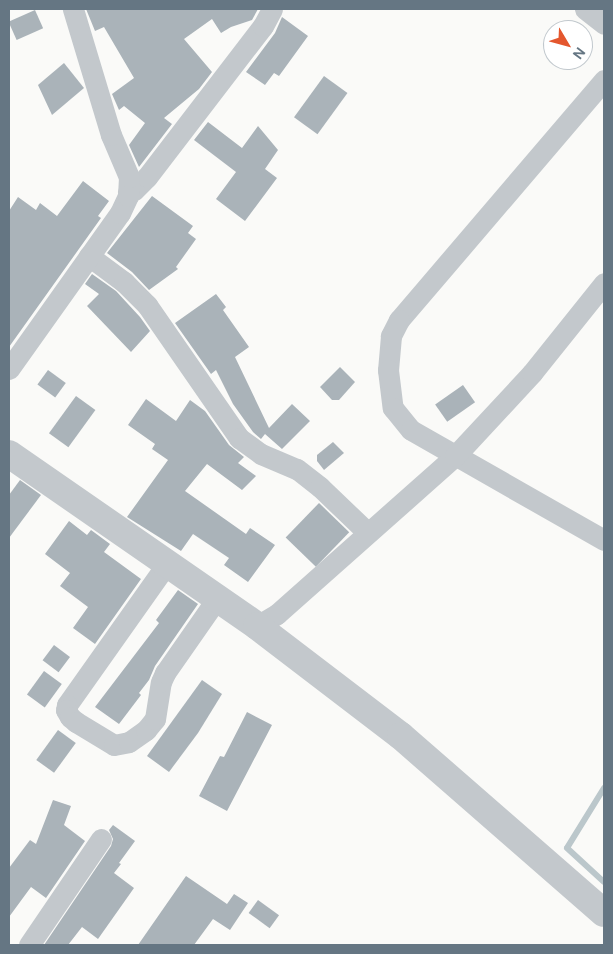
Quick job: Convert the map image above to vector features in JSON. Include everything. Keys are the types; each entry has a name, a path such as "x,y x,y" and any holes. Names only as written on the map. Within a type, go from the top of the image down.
{"street":[{"path":"9,368 120,212 128,192 129,177 111,135 73,9"},
{"path":"128,192 134,190 147,177 263,26 272,9"},
{"path":"585,9 604,24"},
{"path":"604,80 399,320 391,336 388,370 393,408 411,430 604,540"},
{"path":"89,256 124,282 147,304 238,438 261,454 297,469 320,487 368,533"},
{"path":"258,626 277,614 455,456 532,373 604,283"},
{"path":"9,454 216,600 258,626 401,736 604,913"},
{"path":"166,565 68,705 66,710 76,722 114,745 120,746 146,730 155,719 164,673 216,600"},
{"path":"29,945 101,839"}],"building":[{"path":"86,9 258,9 252,20 231,27 221,33 212,19 184,39 212,72 199,89 164,118 172,124 139,167 129,145 145,123 124,106 119,110 112,94 134,78 104,27 95,31"},
{"path":"35,10 43,28 17,40 9,22"},
{"path":"282,17 308,36 279,76 274,73 265,85 246,72 275,33"},
{"path":"64,63 84,88 52,115 38,85"},
{"path":"324,76 347,93 317,134 294,117"},
{"path":"208,122 242,148 258,126 278,150 265,169 277,178 245,221 216,199 236,172 194,140"},
{"path":"83,181 109,201 98,216 101,218 9,347 9,211 18,197 36,210 40,203 57,216"},
{"path":"152,196 193,226 188,233 196,239 176,267 178,269 149,290 132,272 107,253"},
{"path":"92,274 116,291 150,331 131,352 87,306 99,294 85,284"},
{"path":"216,294 226,307 223,310 249,347 235,357 269,428 292,404 310,421 282,449 265,434 261,439 253,432 233,404 216,370 211,374 175,323"},
{"path":"340,367 355,382 339,400 332,400 320,387"},
{"path":"48,370 66,383 55,397 37,385"},
{"path":"463,385 475,402 447,422 435,405"},
{"path":"76,396 95,410 68,447 49,433"},
{"path":"146,399 176,421 190,400 205,411 229,445 244,457 238,463 256,476 242,490 207,464 185,491 246,534 250,528 275,545 248,582 224,565 229,558 193,534 181,551 127,517 168,460 152,449 155,444 128,425"},
{"path":"333,442 344,453 324,470 317,461 317,455"},
{"path":"20,480 41,495 9,538 9,495"},
{"path":"319,503 349,532 316,567 286,538"},
{"path":"69,521 87,535 91,530 110,544 104,552 141,579 95,644 73,628 88,607 60,586 70,573 45,554"},
{"path":"178,590 198,604 155,666 149,680 139,693 141,695 119,724 95,707 159,623 156,620"},
{"path":"54,645 70,657 59,672 43,660"},
{"path":"44,671 62,684 45,707 27,694"},
{"path":"202,680 222,694 198,733 169,772 147,756"},
{"path":"247,712 272,725 227,811 199,796 220,756 224,757"},
{"path":"58,730 76,743 54,773 36,760"},
{"path":"53,800 71,806 64,825 85,841 46,898 31,887 9,917 9,868 30,840 36,844"},
{"path":"113,825 135,841 114,873 134,888 98,939 82,927 68,945 44,945 111,846 113,839 109,830"},
{"path":"186,876 227,904 234,894 248,903 230,930 213,919 194,945 138,945"},
{"path":"258,900 279,915 270,928 249,913"}],"waterway":[{"path":"604,788 567,848 604,882"}]}
